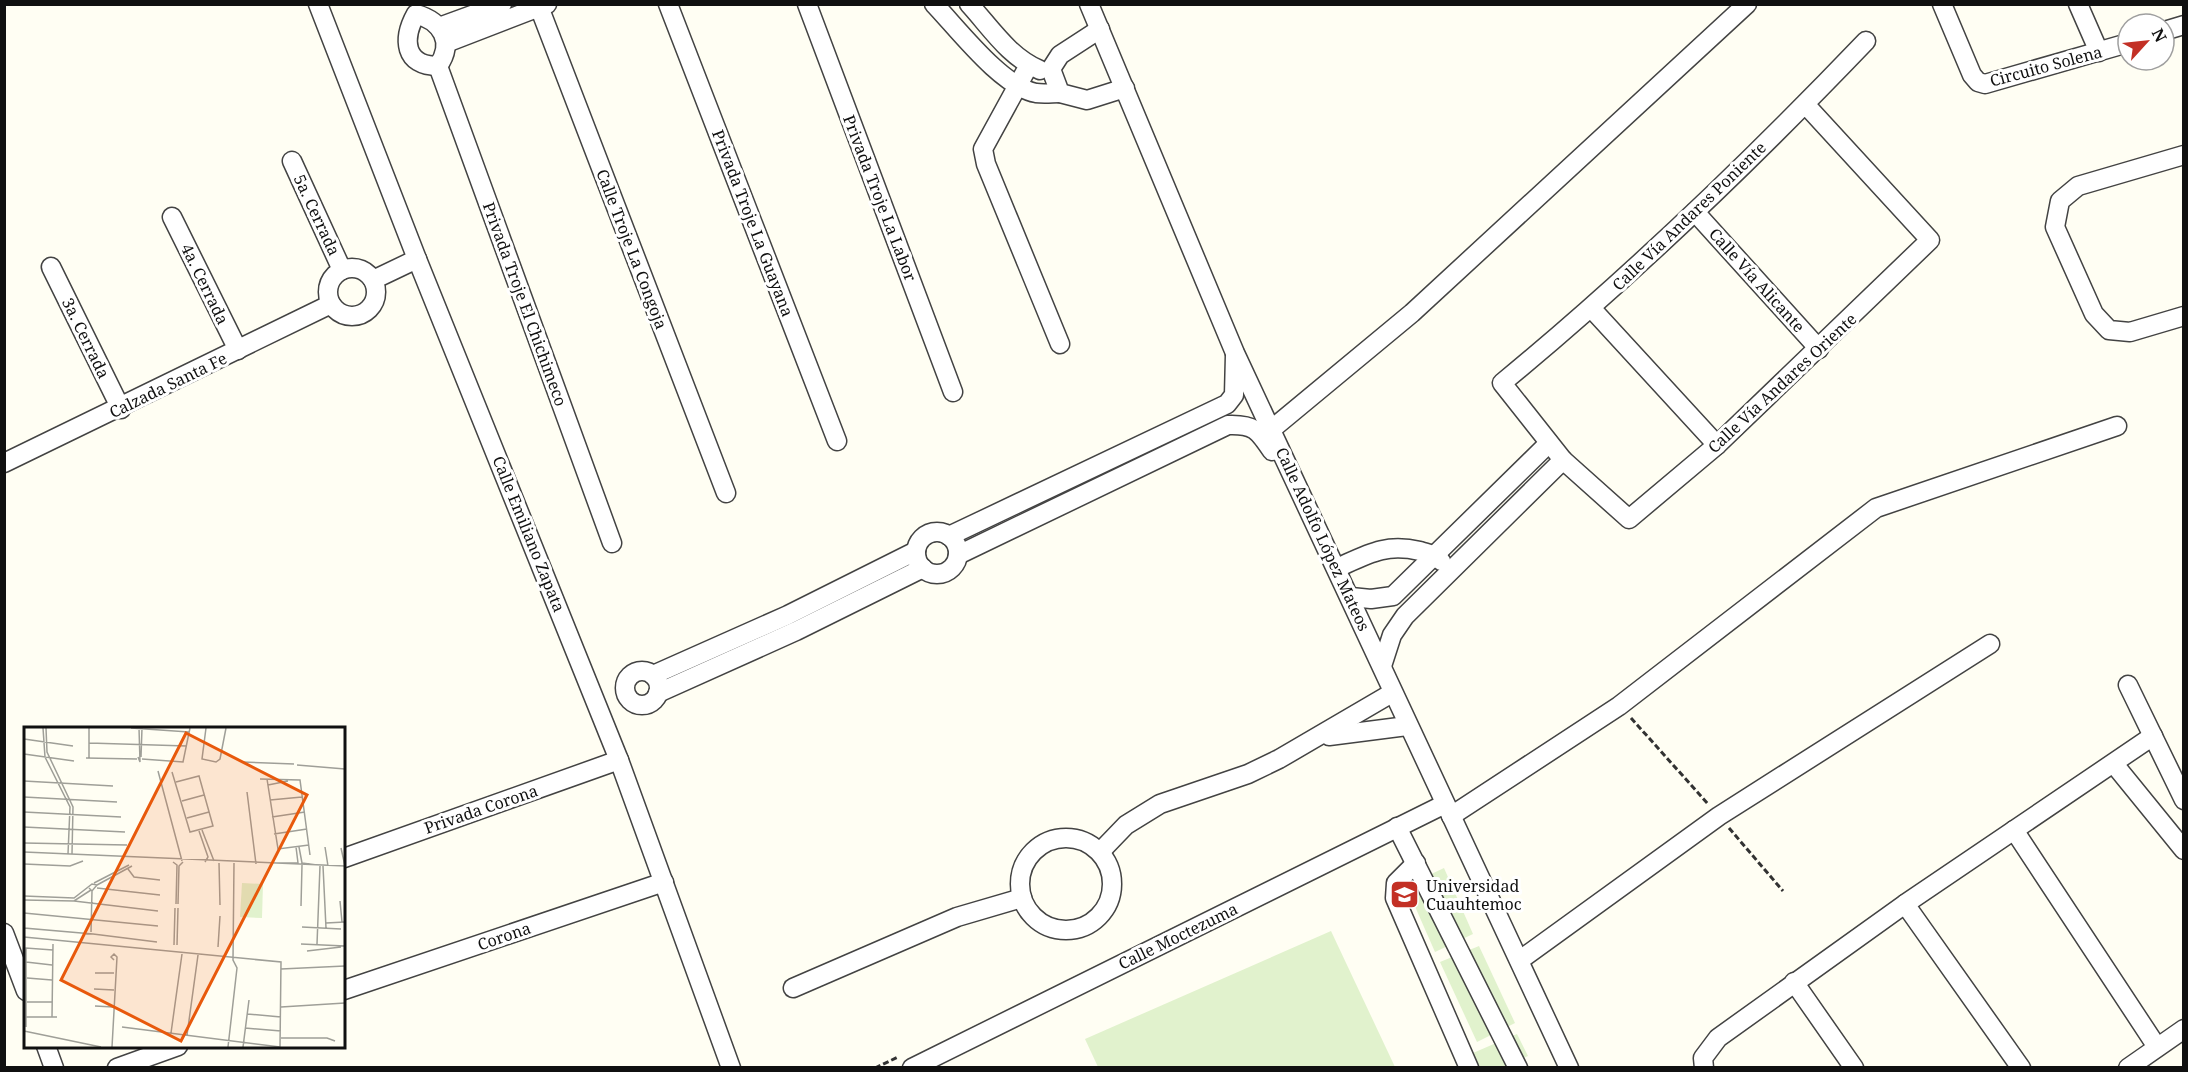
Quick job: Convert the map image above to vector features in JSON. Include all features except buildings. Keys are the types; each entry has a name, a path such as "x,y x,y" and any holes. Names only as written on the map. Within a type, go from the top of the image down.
{"street":[{"name":"Calle Emiliano Zapata","path":"318,4 417,259 619,760 731,1068"},
{"path":"443,35 502,4"},
{"name":"Privada Troje La Guayana","path":"668,4 837,441"},
{"name":"Privada Troje La Labor","path":"807,4 953,392"},
{"path":"934,4 991,65 1019,86 1036,93 1060,93 1087,100 1125,88"},
{"path":"969,4 1006,47 1029,65 1040,70 1051,69"},
{"name":"Calle Adolfo López Mateos","path":"1089,4 1235,353 1337,568 1407,726 1520,960 1569,1068"},
{"path":"1272,429 1412,313 1747,4"},
{"name":"Circuito Solena","path":"1942,4 1978,82 1985,84 2116,47"},
{"path":"2078,4 2099,52"},
{"path":"443,35 541,6"},
{"name":"Calle Troje La Congoja","path":"541,6 726,494"},
{"path":"414,9 430,18 443,35 446,55 438,66 425,66 414,60 406,41 414,9"},
{"path":"1051,69 1060,55 1100,29"},
{"name":"Calle Vía Andares Poniente","path":"1549,443 1502,383 1592,309 1695,212 1866,41"},
{"path":"1029,65 983,149 986,164 1060,344"},
{"name":"Privada Troje El Chichimeco","path":"438,66 612,543"},
{"path":"1051,69 1060,93"},
{"name":"Calle Vía Andares Oriente","path":"1563,460 1629,519 1717,445 1930,240 1805,104"},
{"path":"2184,155 2078,186 2060,201 2055,227 2094,315 2109,330 2130,332 2184,316"},
{"name":"5a. Cerrada","path":"292,161 342,270"},
{"name":"Calle Vía Alicante","path":"1695,212 1819,349"},
{"name":"4a. Cerrada","path":"172,218 238,350"},
{"path":"374,280 417,259"},
{"name":"3a. Cerrada","path":"51,267 121,409"},
{"path":"356,268 363,270 374,280 376,297 368,310 352,316 337,310 331,304 329,285 342,270 356,268"},
{"name":"Calzada Santa Fe","path":"4,463 121,409 331,304"},
{"path":"1592,309 1717,445"},
{"path":"950,536 1227,404 1234,395 1235,353"},
{"path":"958,555 1228,425 1245,424 1261,433 1271,450 1287,462"},
{"name":"Calle Moctezuma","path":"912,1068 1397,827 1448,810 1620,706 1876,508 2117,426"},
{"path":"1350,597 1371,599 1393,596 1549,443 1563,460 1405,615 1392,635 1382,666"},
{"path":"1074,476 1083,495"},
{"path":"937,532 950,536 957,548 958,555 953,567 948,571 935,574 919,560 925,535 937,532"},
{"path":"1337,568 1382,548 1399,546 1435,555 1451,572"},
{"path":"658,693 658,683 653,675 642,671 630,675 624,685 626,697 635,705 646,705 658,693 919,560"},
{"path":"653,675 792,623"},
{"path":"1520,960 1719,816 1990,644"},
{"path":"2128,685 2184,800"},
{"path":"1100,852 1126,825 1160,804 1248,774 1318,738 1392,693"},
{"path":"1318,738 1407,726"},
{"path":"1704,1063 1718,1038 1794,982 2153,736"},
{"name":"Privada Corona","path":"345,858 619,760"},
{"path":"2114,764 2184,850"},
{"path":"1397,827 1518,1068"},
{"path":"2014,830 2157,1047"},
{"path":"1072,837 1100,852 1108,864 1112,879 1111,893 1101,913 1084,927 1070,930 1055,929 1041,923 1029,912 1022,898 1019,883 1022,867 1030,854 1042,843 1056,838 1072,837"},
{"path":"1416,863 1396,883 1395,898 1468,1068"},
{"name":"Corona","path":"345,990 664,882"},
{"path":"794,988 957,917 1022,898"},
{"path":"1905,904 2021,1068"},
{"path":"4,933 22,972"},
{"path":"1794,982 1854,1068"},
{"path":"2128,1068 2184,1029"},
{"path":"46,1048 54,1068"},
{"path":"117,1068 175,1048"}],"path":[{"path":"1620,706 1783,891"}],"green space":[{"path":"1444,868 1473,934 1435,952 1406,886"},
{"path":"1331,931 1395,1067 1098,1067 1085,1039"},
{"path":"1479,946 1515,1023 1477,1042 1440,962"},
{"path":"1517,1034 1528,1056 1502,1067 1480,1068 1473,1053"}],"place":[{"name":"Universidad Cuauhtemoc","path":"1405,895"}]}
